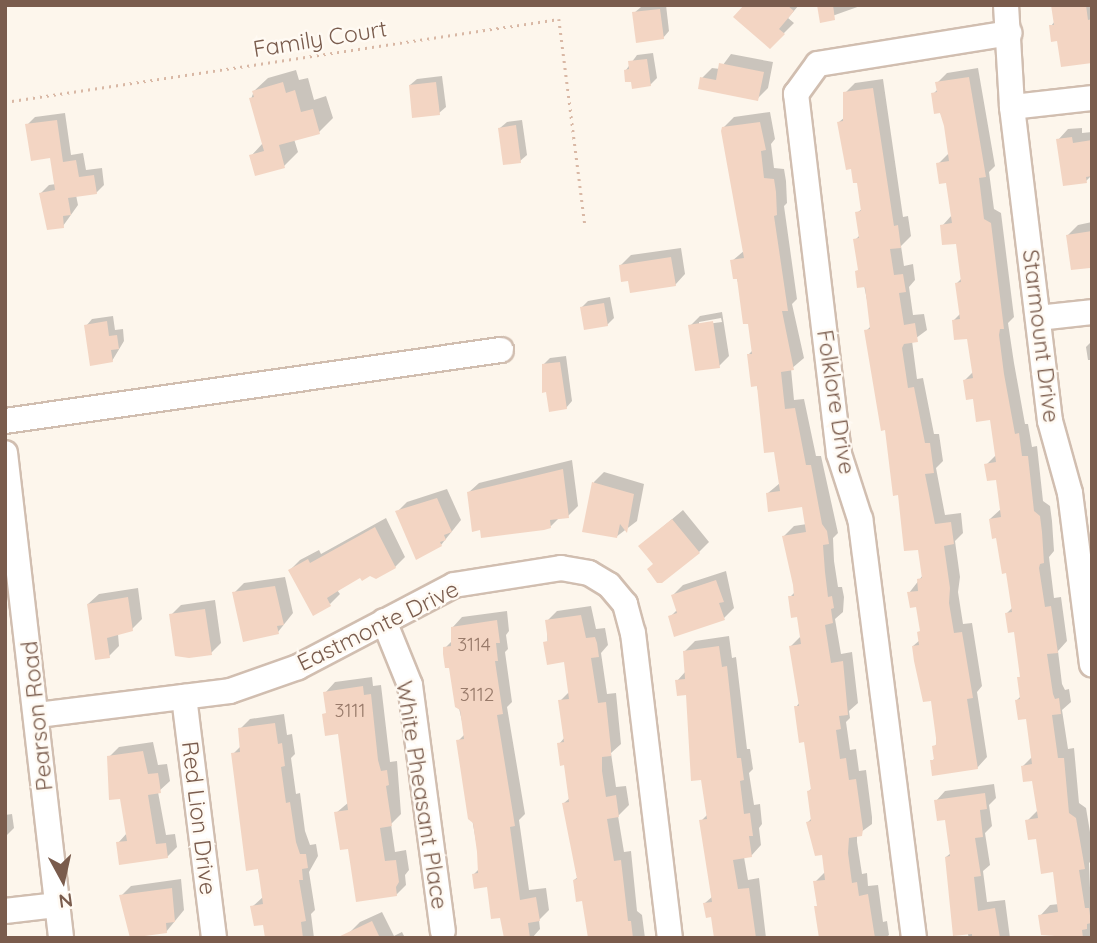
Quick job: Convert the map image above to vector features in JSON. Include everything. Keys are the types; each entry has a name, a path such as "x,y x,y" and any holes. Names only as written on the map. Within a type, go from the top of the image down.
{"street":[{"name":"Starmount Drive","path":"1006,5 1010,33 1012,107 1050,421 1070,493 1092,665"},
{"name":"Folklore Drive","path":"914,938 860,519 839,454 796,94 818,64 1010,33"},
{"path":"1012,107 1092,98"},
{"path":"1038,318 1092,312"},
{"path":"5,421 500,351"},
{"name":"Pearson Road","path":"5,453 38,715 61,938"},
{"name":"Eastmonte Drive","path":"38,715 230,691 298,667 454,585 561,568 589,573 609,585 625,604 633,633 670,938"},
{"name":"White Pheasant Place","path":"384,621 410,685 443,931"},
{"name":"Red Lion Drive","path":"184,697 214,938"},
{"path":"5,911 56,905"}],"path":[{"name":"Family Court","path":"5,102 559,19 585,223"}],"building":[{"path":"744,5 787,5 794,11 779,29 785,34 770,49 733,17"},
{"path":"817,5 833,5 835,20 820,23"},
{"path":"1051,5 1086,5 1088,20 1092,19 1092,63 1061,67 1057,41 1051,42 1049,25 1054,25"},
{"path":"660,9 664,39 636,43 632,12"},
{"path":"647,59 651,86 632,89 631,82 625,82 624,70 629,69 628,61"},
{"path":"719,63 764,72 758,101 698,89 700,77 716,80"},
{"path":"969,77 986,177 979,178 984,219 991,223 1004,329 1000,329 999,335 1004,374 1015,434 1019,433 1022,456 1028,456 1034,511 1040,516 1044,563 1040,564 1039,568 1045,607 1051,606 1058,653 1047,654 1053,694 1055,699 1059,698 1061,714 1052,715 1058,758 1064,758 1069,813 1076,818 1085,869 1079,870 1085,908 1089,908 1091,923 1087,924 1087,929 1082,930 1083,938 1041,935 1038,915 1058,912 1053,872 1041,874 1036,839 1028,840 1025,820 1038,818 1032,781 1023,782 1021,766 1032,764 1026,719 1018,720 1015,700 1020,699 1017,677 1020,677 1014,632 1008,633 1005,613 1012,612 1006,573 1002,574 996,538 992,539 989,519 1001,517 996,480 987,481 984,464 996,462 990,420 976,422 973,399 966,400 963,380 973,378 967,339 954,340 952,320 960,319 955,283 961,282 956,244 942,245 940,225 952,223 946,183 939,184 936,163 949,161 944,126 940,113 934,114 931,93 937,92 935,82"},
{"path":"283,82 286,93 295,90 301,112 313,109 320,134 279,145 285,168 255,176 249,155 264,151 249,98 254,97 252,91"},
{"path":"436,82 440,115 412,118 409,85"},
{"path":"873,88 894,226 898,225 901,248 890,249 894,275 903,274 906,292 899,293 904,325 915,323 918,342 904,344 902,348 908,388 914,387 925,443 930,443 934,473 925,474 935,524 951,522 954,544 944,546 950,588 949,603 954,633 962,632 973,698 967,699 978,769 932,776 930,760 934,760 932,746 936,745 936,738 931,701 923,702 912,646 919,645 917,632 920,631 916,607 910,608 907,592 918,591 917,579 922,578 918,550 904,551 898,495 893,496 885,430 881,431 864,330 870,329 865,287 857,288 855,271 858,270 853,239 859,238 855,212 861,211 857,183 853,183 851,169 846,170 837,122 843,121 843,92"},
{"path":"57,120 63,162 76,160 79,177 94,175 97,194 68,198 71,215 63,216 64,228 47,230 39,193 55,190 50,158 31,161 25,124"},
{"path":"760,122 766,150 761,151 764,178 774,179 776,192 777,215 774,216 788,311 782,311 794,370 781,372 785,409 795,408 806,465 811,465 822,524 827,531 829,544 823,545 825,572 828,597 832,596 834,608 831,609 833,623 825,625 831,663 843,661 848,715 839,716 841,729 836,730 840,759 846,758 849,780 856,779 863,829 862,836 849,838 848,853 852,883 857,882 859,896 868,894 875,938 819,938 814,906 817,906 813,881 825,880 822,855 815,856 806,822 811,821 807,791 811,790 804,742 799,743 794,706 799,706 789,646 801,644 797,617 791,618 788,596 794,596 793,585 782,536 806,532 802,507 768,512 766,493 780,491 774,452 764,453 757,386 751,387 747,354 752,354 748,324 743,324 737,279 733,279 730,260 744,258 721,131 722,127"},
{"path":"516,125 521,163 503,165 498,128"},
{"path":"1072,137 1073,143 1092,140 1092,176 1086,177 1087,183 1063,186 1056,139"},
{"path":"1092,231 1090,268 1071,270 1066,235"},
{"path":"671,257 676,286 630,293 628,281 621,282 619,265"},
{"path":"604,303 608,326 584,330 580,307"},
{"path":"107,321 109,336 117,335 119,349 111,350 113,362 90,366 84,325"},
{"path":"713,321 720,368 695,371 688,325"},
{"path":"560,362 567,409 549,412 546,392 542,393 542,364"},
{"path":"563,469 569,518 550,520 551,528 544,530 481,538 480,530 472,532 467,492"},
{"path":"592,482 634,494 627,533 620,524 617,538 582,532"},
{"path":"437,498 452,532 444,535 446,540 440,542 442,546 416,560 395,511"},
{"path":"672,519 700,553 662,583 657,583 647,569 653,564 638,546"},
{"path":"375,527 396,568 376,579 370,576 362,581 360,578 327,598 331,606 313,616 288,570 308,559 310,563"},
{"path":"716,580 724,602 719,603 725,620 674,637 668,616 677,613 671,595"},
{"path":"275,586 284,625 277,626 279,634 243,642 232,592"},
{"path":"128,597 133,631 107,638 110,658 95,660 87,604"},
{"path":"205,609 212,655 189,658 175,656 169,614"},
{"path":"581,615 586,638 595,637 597,643 599,657 591,658 598,703 606,702 611,749 611,756 602,757 602,771 606,797 616,795 619,817 607,819 614,861 621,860 628,921 631,921 633,938 588,938 582,901 576,902 573,880 577,879 562,803 569,802 564,765 560,766 557,743 564,742 558,700 569,699 564,662 547,665 543,642 548,641 545,620"},
{"path":"497,620 500,643 496,643 498,661 495,661 503,714 497,715 515,826 510,827 520,900 536,897 540,921 528,923 530,938 504,938 500,918 491,919 487,887 474,889 472,874 478,873 477,852 473,823 468,819 456,740 464,739 460,710 455,707 449,668 445,668 443,654 443,647 451,646 451,627"},
{"path":"719,646 722,667 727,666 737,758 741,758 744,780 740,781 744,814 750,813 753,836 749,836 752,857 733,860 738,889 749,888 756,938 714,938 711,917 706,918 703,903 712,902 699,820 707,819 701,780 691,781 686,695 677,696 675,680 685,679 683,651"},
{"path":"363,686 364,695 371,694 378,760 381,771 387,770 389,785 386,786 392,826 380,828 385,861 396,860 399,882 396,887 397,896 356,902 348,849 340,850 334,812 348,810 338,734 325,736 322,714 326,713 323,692"},
{"path":"275,723 278,744 282,743 285,766 281,767 286,803 290,802 296,842 300,854 306,854 308,868 302,869 303,880 299,880 306,921 301,922 303,938 265,938 263,925 254,926 250,906 263,904 258,869 246,871 231,753 240,752 238,728"},
{"path":"143,751 148,774 158,773 161,793 148,795 156,844 166,843 168,858 119,865 116,842 127,841 120,799 109,800 107,756"},
{"path":"985,793 987,809 980,810 983,837 975,838 981,876 974,877 978,911 995,908 1000,938 972,938 972,934 953,936 945,857 950,856 945,820 937,821 934,800"},
{"path":"172,888 175,922 166,923 167,933 130,938 119,895"},
{"path":"372,921 380,938 336,938"}]}
